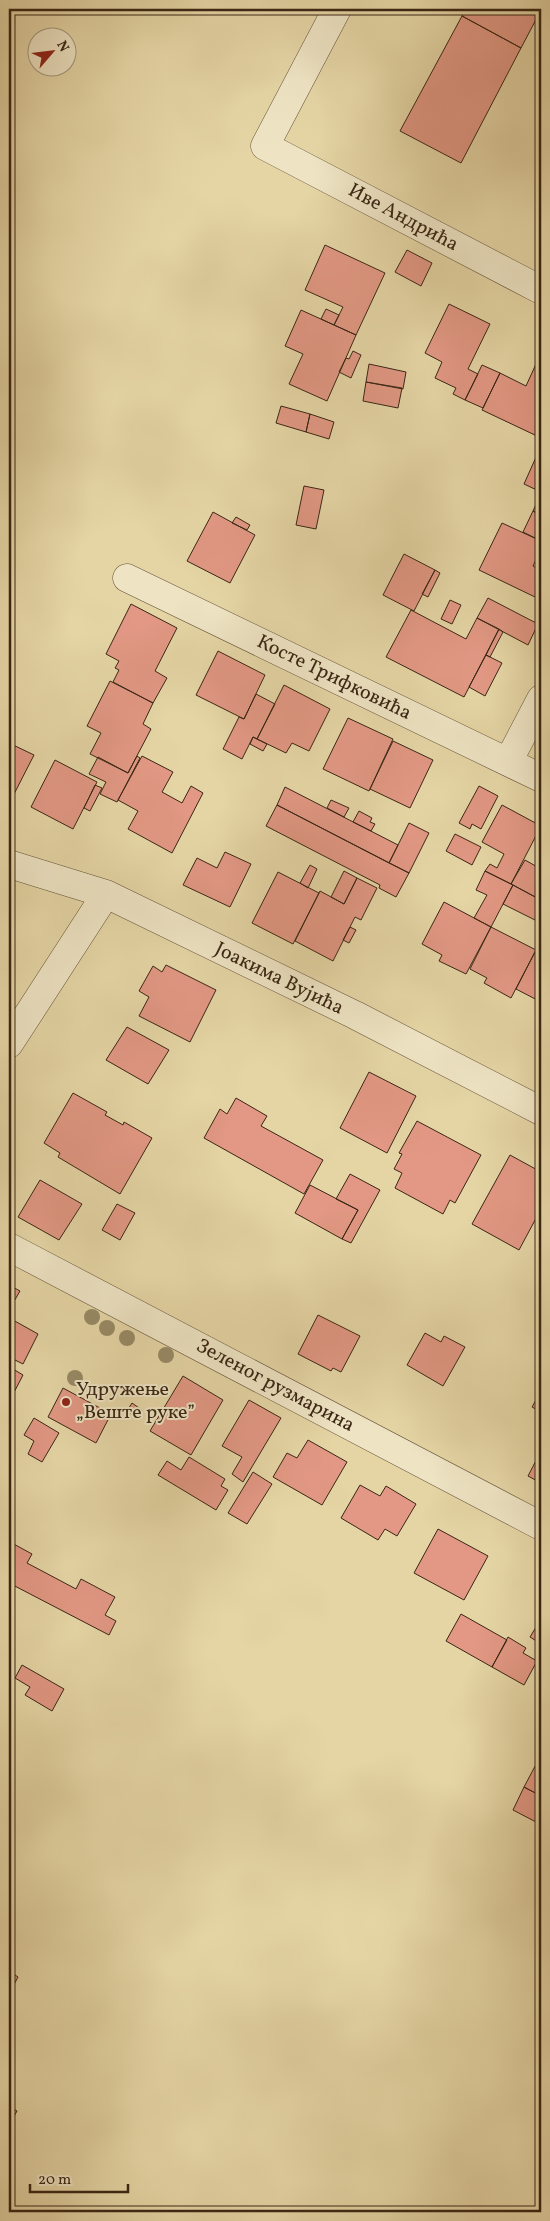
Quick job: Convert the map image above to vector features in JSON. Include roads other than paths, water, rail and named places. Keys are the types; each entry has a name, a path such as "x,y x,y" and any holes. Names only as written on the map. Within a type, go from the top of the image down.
{"street":[{"name":"Иве Андрића","path":"337,9 265,146 541,290"},
{"name":"Косте Трифковића","path":"127,578 541,778"},
{"path":"508,762 541,699"},
{"name":"Јоакима Вујића","path":"9,864 106,894 355,1016 541,1112"},
{"path":"9,1044 106,894"},
{"name":"Зеленог рузмарина","path":"9,1247 541,1526"}],"place":[{"name":"Удружење „Веште руке”","path":"66,1402"}]}
